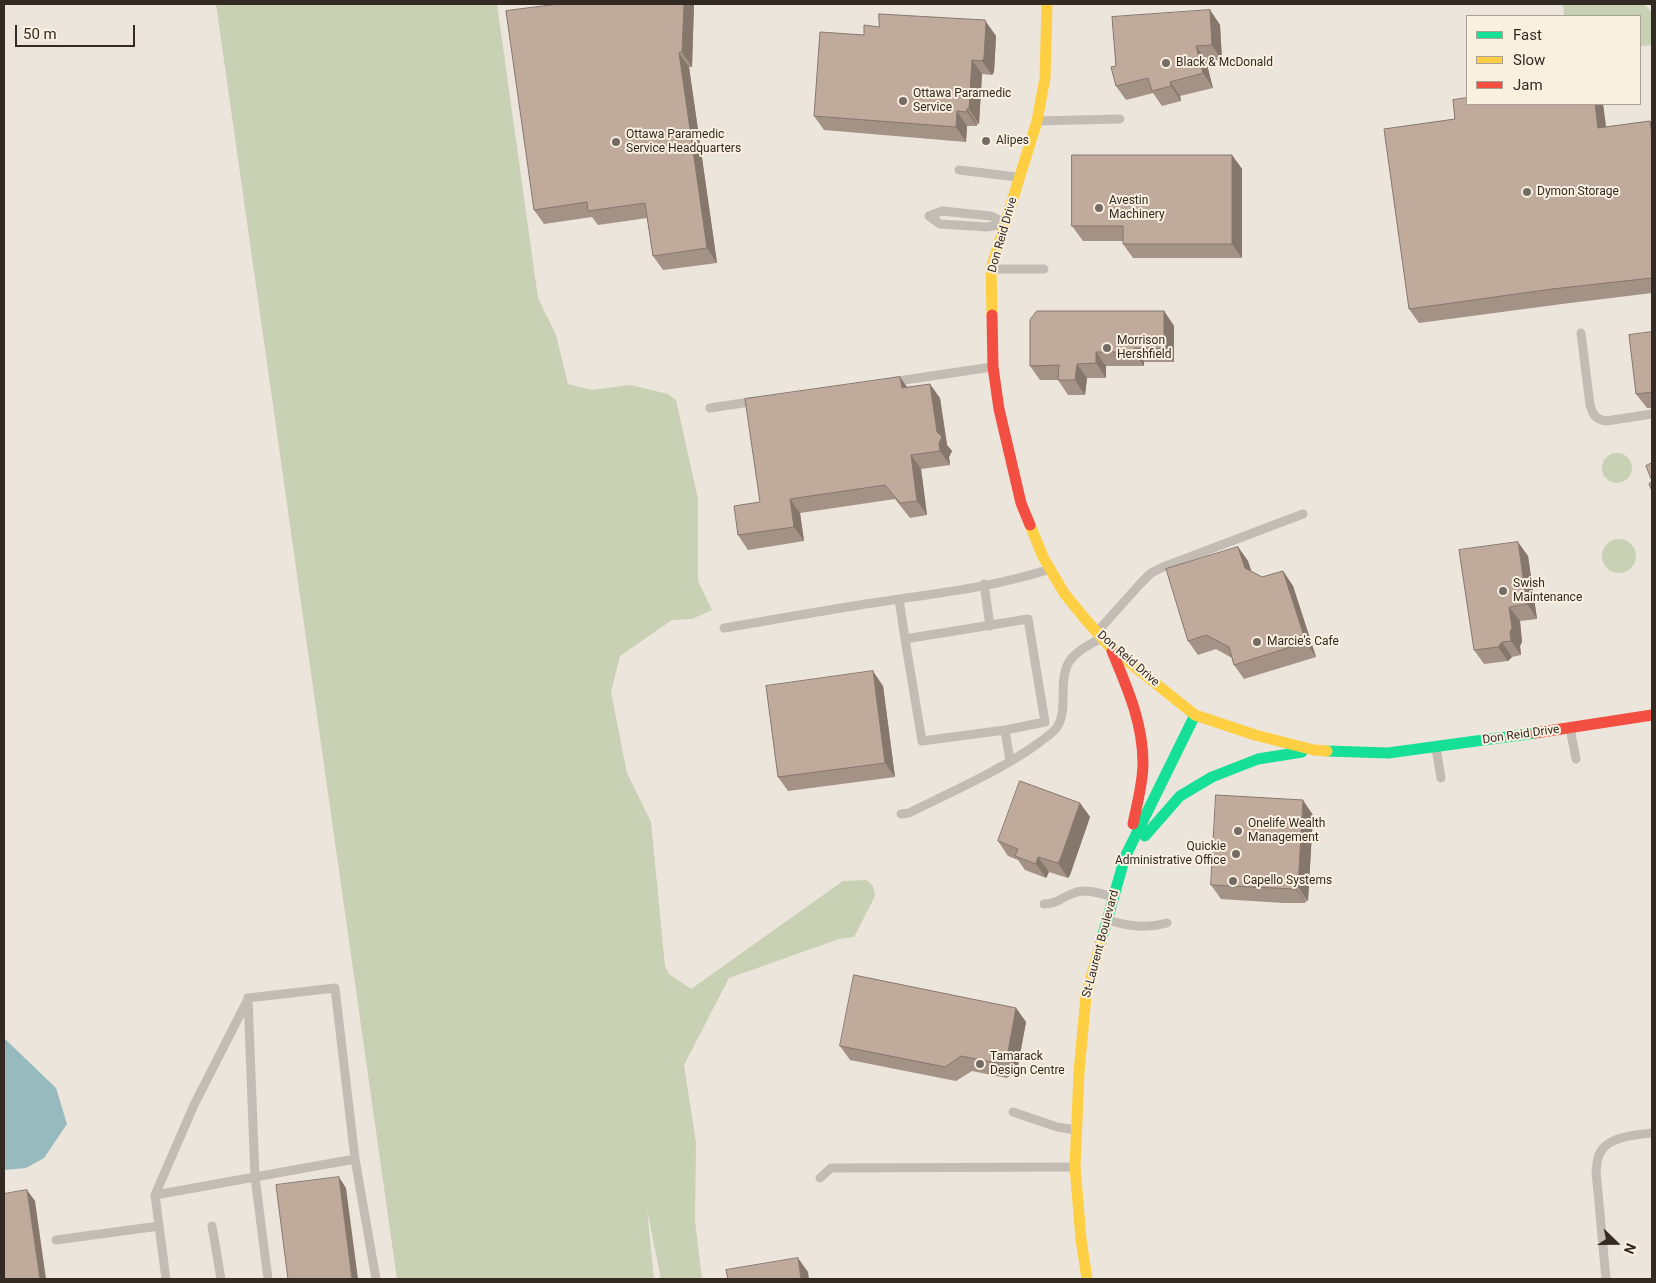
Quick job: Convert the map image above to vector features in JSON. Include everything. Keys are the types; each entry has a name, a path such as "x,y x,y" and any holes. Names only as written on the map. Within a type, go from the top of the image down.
{"street":[{"name":"Don Reid Drive","path":"1047,4 1045,78 1037,121 991,269 993,367 999,409 1020,503 1043,557 1064,593 1099,635 1110,647 1195,715 1254,735 1314,750 1388,753 1652,715"},
{"path":"1110,647 1130,693 1140,737 1143,763 1136,809 1125,858"},
{"name":"St-Laurent Boulevard","path":"1087,1279 1081,1239 1075,1167 1079,1072 1086,996 1125,858 1195,715"},
{"path":"1125,858 1180,796 1212,777 1258,759 1314,750"}],"lane":[{"path":"1037,121 1120,119"},
{"path":"959,170 1020,178"},
{"path":"942,211 990,216 1006,223 987,227 940,224 929,216 942,211"},
{"path":"991,269 1044,269"},
{"path":"1581,334 1590,405 1593,415 1598,420 1606,421 1652,414"},
{"path":"878,384 993,367"},
{"path":"710,408 769,399"},
{"path":"900,814 909,813 1020,756 1053,732 1058,727 1063,711 1063,675 1066,666 1071,659 1099,635 1151,573 1302,514"},
{"path":"724,628 984,584 1032,575 1050,569"},
{"path":"984,584 990,626"},
{"path":"899,599 905,639 922,741 1005,730 1045,722 1028,620 905,639"},
{"path":"1570,728 1576,759"},
{"path":"1005,730 1010,761"},
{"path":"1435,747 1441,778"},
{"path":"1044,904 1054,904 1074,893 1084,891 1114,897"},
{"path":"1107,920 1135,927 1150,927 1167,923"},
{"path":"248,998 335,988 355,1159 376,1279"},
{"path":"248,998 255,1177 268,1279"},
{"path":"166,1279 155,1195 194,1105 248,998"},
{"path":"1013,1112 1056,1127 1076,1130"},
{"path":"1606,1279 1596,1171 1599,1155 1605,1146 1622,1138 1652,1133"},
{"path":"155,1195 355,1159"},
{"path":"820,1178 831,1168 1075,1167"},
{"path":"56,1240 159,1226"},
{"path":"212,1226 221,1279"}],"green space":[{"path":"216,4 497,4 538,298 556,335 568,384 592,390 630,385 668,394 676,400 698,499 698,581 712,610 692,619 672,620 620,656 611,692 627,773 651,822 665,966 669,974 691,989 843,881 867,880 873,886 875,896 854,937 839,939 729,978 684,1065 696,1143 695,1221 702,1279 661,1279 647,1210 654,1279 397,1279"},
{"path":"1563,4 1643,4 1652,12 1652,45 1641,46 1641,15 1564,15"},
{"path":"1617,453 1628,457 1632,468 1628,479 1617,483 1606,479 1602,468 1606,457"},
{"path":"1619,539 1631,544 1636,556 1631,568 1619,573 1607,568 1602,556 1607,544"}],"water":[{"path":"4,1038 56,1088 67,1124 44,1158 26,1168 4,1170"}],"building":[{"name":"Ottawa Paramedic Service Headquarters","path":"559,4 684,4 682,52 679,53 707,248 653,256 645,203 588,211 587,202 534,210 506,11"},
{"name":"Black & McDonald","path":"1210,10 1212,45 1196,46 1203,73 1170,82 1171,86 1152,91 1148,78 1116,86 1111,67 1116,66 1112,17"},
{"name":"Ottawa Paramedic Service","path":"879,14 985,20 984,58 982,61 972,60 969,109 967,109 967,112 957,111 956,127 814,116 820,32 864,35 864,25 879,27"},
{"name":"Dymon Storage","path":"1466,98 1466,105 1595,105 1598,128 1650,121 1652,135 1652,278 1552,289 1409,309 1384,129 1455,119 1453,100"},
{"path":"1072,155 1232,155 1232,244 1123,244 1123,226 1072,226"},
{"name":"Morrison Hershfield","path":"1037,311 1164,311 1164,348 1134,348 1134,352 1096,352 1096,363 1077,364 1075,380 1058,380 1059,365 1030,366 1030,320"},
{"path":"1652,332 1652,392 1636,394 1629,335"},
{"path":"900,377 902,388 930,384 937,432 942,437 939,443 940,451 911,455 917,501 900,503 885,485 790,499 794,527 738,535 734,506 760,502 745,399"},
{"path":"1652,463 1652,481 1646,466"},
{"name":"Swish Maintenance","path":"1518,542 1527,604 1509,607 1512,628 1510,632 1511,641 1502,642 1498,647 1474,650 1459,550"},
{"path":"1238,547 1245,568 1262,577 1283,571 1306,642 1234,665 1229,647 1206,635 1188,641 1166,569"},
{"path":"873,671 885,763 778,777 766,686"},
{"path":"1020,781 1080,803 1058,863 1038,857 1036,864 1015,856 1018,849 998,841"},
{"path":"1216,795 1303,800 1298,887 1295,887 1295,889 1211,885"},
{"path":"854,975 1016,1008 1007,1057 997,1063 961,1056 945,1067 840,1046"},
{"path":"339,1177 352,1279 288,1279 276,1185"},
{"path":"27,1190 40,1279 4,1279 4,1194"},
{"path":"798,1258 801,1279 728,1279 726,1270"}],"traffic: fast":[{"path":"1100,945 1125,857 1195,715"},
{"path":"1327,751 1388,753 1535,733"},
{"path":"1145,836 1180,796 1212,777 1258,759 1302,752"}],"traffic: slow":[{"path":"992,315 991,269 1037,121 1045,78 1047,4"},
{"path":"1030,525 1043,557 1064,593 1086,620 1110,647 1195,715 1255,735 1314,750 1327,751"},
{"path":"1087,1279 1081,1239 1075,1167 1079,1072 1086,996 1100,945"}],"traffic: jam":[{"path":"992,315 993,367 999,409 1021,503 1030,525"},
{"path":"1112,651 1133,706 1142,748 1142,778 1133,824"},
{"path":"1535,733 1652,715"}],"place":[{"name":"Black & McDonald","path":"1166,63"},
{"name":"Ottawa Paramedic Service","path":"903,101"},
{"name":"Alipes","path":"986,141"},
{"name":"Ottawa Paramedic Service Headquarters","path":"616,142"},
{"name":"Dymon Storage","path":"1527,192"},
{"name":"Avestin Machinery","path":"1099,208"},
{"name":"Morrison Hershfield","path":"1107,348"},
{"name":"Swish Maintenance","path":"1503,591"},
{"name":"Marcie's Cafe","path":"1257,642"},
{"name":"Onelife Wealth Management","path":"1238,831"},
{"name":"Quickie Administrative Office","path":"1236,854"},
{"name":"Capello Systems","path":"1233,881"},
{"name":"Tamarack Design Centre","path":"980,1064"}]}
